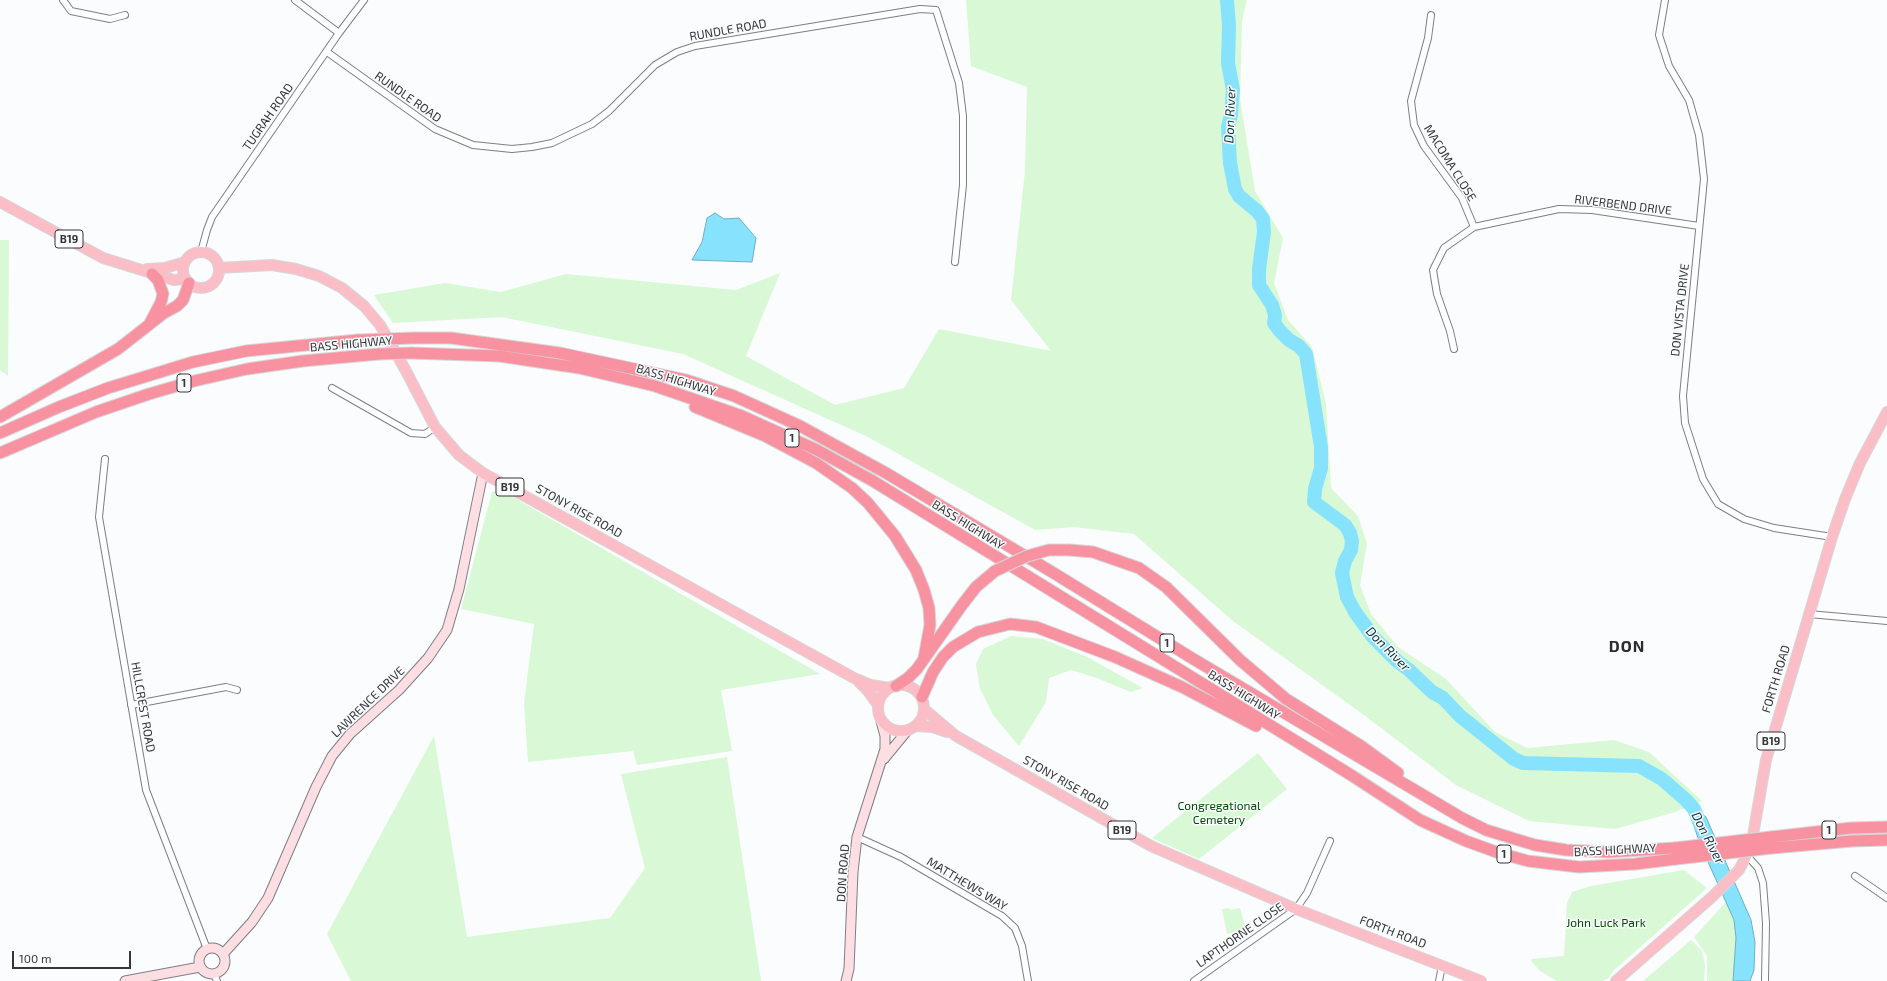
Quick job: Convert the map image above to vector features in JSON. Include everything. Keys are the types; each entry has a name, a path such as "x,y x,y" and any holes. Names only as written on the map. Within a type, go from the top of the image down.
{"highway":[{"path":"149,325 161,302 163,294 158,280 152,274"},
{"path":"0,417 118,349 177,306 183,300 187,281"},
{"name":"BASS HIGHWAY","path":"0,433 59,407 108,388 193,362 246,351 358,340 451,338 560,352 686,380 748,402 800,426 886,473 1052,572 1195,660 1450,811 1486,830 1550,848 1587,852 1675,853 1887,840"},
{"name":"BASS HIGHWAY","path":"0,453 96,412 194,381 247,369 379,354 411,353 470,354 579,368 655,386 742,416 797,440 839,462 1351,775 1420,820 1466,841 1499,853 1528,861 1579,867 1635,864 1675,853 1771,837 1836,829 1887,827"},
{"path":"655,386 681,402 745,427 816,463 868,503 896,536 916,570 924,590 929,608 930,625 924,658"},
{"path":"893,687 908,678 917,669 976,587 995,571 1027,556 1049,550 1092,552 1139,568 1166,587 1235,655 1286,699 1361,746 1450,811"},
{"path":"922,697 933,672 943,657 964,639 978,632 997,626 1010,624 1036,626 1116,657 1182,687 1351,775"}],"main road":[{"name":"B19","path":"0,202 104,258 152,274 174,280 187,281 198,287 208,286 216,280 219,268"},
{"name":"B19","path":"140,269 165,268 184,262 191,255 201,252"},
{"path":"201,252 212,255 218,262 219,268"},
{"path":"184,262 183,271 187,281"},
{"name":"STONY RISE ROAD","path":"219,268 272,265 296,269 319,276 342,288 364,306 380,325 435,427 459,455 483,473 854,678 871,685 893,687"},
{"name":"FORTH ROAD","path":"1616,981 1712,897 1739,870 1751,847 1766,760 1832,536 1860,463 1887,412"},
{"name":"STONY RISE ROAD","path":"854,678 868,691 878,705"},
{"name":"B19","path":"893,687 905,685 914,689 922,697"},
{"path":"878,705 880,697 893,687"},
{"path":"912,728 922,718 924,709 922,697"},
{"name":"B19","path":"878,705 878,713 881,721 892,730 899,732 912,728"},
{"name":"STONY RISE ROAD","path":"924,709 956,736"},
{"name":"STONY RISE ROAD","path":"912,728 932,727 956,736 1151,846 1296,909"},
{"name":"FORTH ROAD","path":"1296,909 1481,981"}],"street":[{"path":"63,0 71,11 110,19 125,15"},
{"path":"294,0 339,33"},
{"name":"TUGRAH ROAD","path":"201,252 212,217 339,33 364,0"},
{"name":"DON VISTA DRIVE","path":"1664,0 1659,35 1669,66 1689,100 1699,135 1704,179 1683,396 1685,423 1703,479 1718,504 1744,519 1774,528 1832,536"},
{"name":"RUNDLE ROAD","path":"326,52 435,130 473,145 512,149 552,143 592,124 609,111 655,65 677,52 695,46 920,9 936,10 959,83 964,116 963,185 955,262"},
{"name":"MACOMA CLOSE","path":"1431,15 1428,38 1411,101 1414,125 1424,146 1462,198 1474,227"},
{"name":"RIVERBEND DRIVE","path":"1454,349 1450,331 1437,294 1433,270 1444,248 1474,227 1558,209 1592,210 1699,226"},
{"path":"332,388 411,432 425,434 435,427"},
{"name":"HILLCREST ROAD","path":"105,459 99,517 146,790 207,949"},
{"name":"LAWRENCE DRIVE","path":"223,954 252,922 268,898 316,787 332,756 350,734 400,690 428,658 447,630 459,590 483,473"},
{"path":"1809,614 1887,621"},
{"path":"131,705 226,687 237,690"},
{"name":"DON ROAD","path":"846,981 849,969 853,872 857,837 884,749 885,736 881,721"},
{"name":"DON ROAD","path":"878,769 886,755 912,728"},
{"name":"MATTHEWS WAY","path":"857,837 901,857 1002,916 1015,928 1020,940 1028,981"},
{"name":"LAPTHORNE CLOSE","path":"1194,981 1296,909 1307,893 1330,841"},
{"path":"1746,857 1750,859 1758,868 1763,882 1766,923 1765,981"},
{"path":"1855,876 1887,898"},
{"path":"214,948 223,954 225,958 223,967 215,978 200,967 199,958 207,949 214,948"},
{"path":"1439,981 1442,966"},
{"path":"125,981 200,967"}],"green space":[{"path":"966,0 1247,0 1242,20 1240,99 1255,191 1283,238 1274,283 1288,320 1312,347 1326,404 1331,488 1358,516 1367,544 1360,585 1371,614 1398,647 1446,679 1495,732 1527,748 1614,740 1649,752 1702,801 1675,812 1615,829 1529,821 1456,785 1364,715 1233,621 1134,534 1074,527 1035,530 868,437 683,354 502,317 393,323 374,295 445,283 501,292 566,274 736,290 780,273 746,356 835,405 904,388 939,329 1051,351 1011,300 1025,171 1027,87 971,66"},
{"path":"0,240 9,240 8,376 0,370"},
{"path":"499,489 820,674 721,690 732,751 637,765 633,751 528,762 524,703 534,624 461,609 492,492"},
{"path":"1011,636 1043,639 1087,657 1143,688 1131,692 1094,677 1071,670 1049,678 1046,702 1019,746 993,715 980,689 976,664 983,649"},
{"path":"434,736 467,937 610,918 645,868 621,774 727,757 761,981 351,981 327,934"},
{"name":"Congregational Cemetery","path":"1258,753 1287,789 1199,859 1152,838"},
{"name":"John Luck Park","path":"1684,870 1707,888 1613,971 1609,978 1602,981 1557,981 1540,971 1531,961 1532,959 1564,956 1567,903 1572,892 1591,886"},
{"path":"1727,901 1734,920 1736,938 1733,981 1707,981 1707,956 1694,937"},
{"path":"1229,908 1230,910 1240,908 1246,930 1227,934 1222,909"},
{"path":"1691,940 1702,951 1705,966 1704,981 1643,981"}],"water":[{"path":"715,213 724,219 739,218 756,238 752,262 692,260 702,242 707,218"},
{"path":"1694,809 1706,817 1751,920 1755,942 1754,970 1750,981 1733,981 1736,938 1734,920 1700,844 1692,820"}],"waterway":[{"name":"Don River","path":"1227,0 1229,25 1228,63 1233,90 1231,115 1228,127 1230,163 1235,189 1239,196 1257,211 1263,219 1264,232 1259,269 1259,285 1272,305 1275,315 1274,323 1289,340 1299,346 1306,354 1321,447 1321,468 1315,489 1314,502 1345,525 1350,533 1352,541 1351,550 1345,561 1342,573 1347,597 1355,612 1374,638 1397,661 1409,670 1432,692 1443,698 1460,716 1514,759 1523,763 1639,766 1662,779 1686,800 1694,809 1701,826"}],"district":[{"name":"DON","path":"1627,647"}]}
